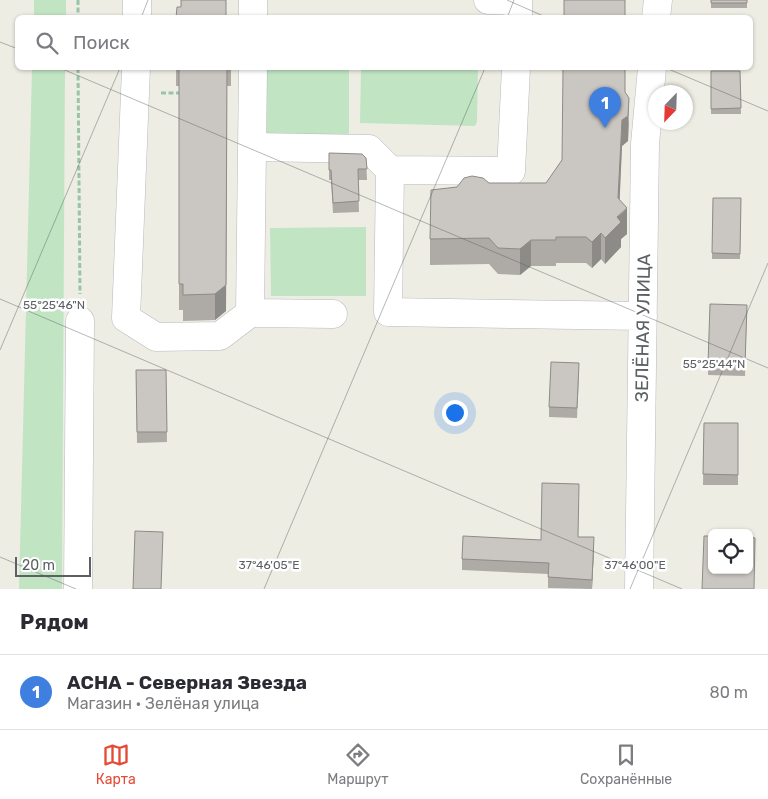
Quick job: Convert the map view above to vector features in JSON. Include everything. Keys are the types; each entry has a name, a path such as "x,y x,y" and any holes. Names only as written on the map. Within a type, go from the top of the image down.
{"street":[{"path":"137,0 137,15"},
{"path":"253,0 253,15"},
{"path":"488,0 518,1 518,15"},
{"path":"656,15 658,0"},
{"path":"250,313 253,70"},
{"path":"252,147 369,149 390,170 511,171 516,70"},
{"name":"ЗЕЛЁНАЯ УЛИЦА","path":"639,589 645,144 652,70"},
{"path":"136,80 126,318 156,337 220,336 250,313 332,314"},
{"path":"390,170 388,312 643,316"},
{"path":"78,589 80,321"}],"path":[{"path":"78,0 78,15"},
{"path":"78,70 80,321"},
{"path":"136,80 184,93"}],"green space":[{"path":"34,0 66,0 66,15 34,15"},
{"path":"32,70 65,70 62,589 19,589"},
{"path":"266,70 349,70 349,136 267,136"},
{"path":"361,70 478,70 477,122 475,126 360,123"},
{"path":"366,227 366,296 271,296 270,228"}],"building":[{"path":"181,0 226,0 226,15 176,15 177,7 181,7"},
{"path":"564,0 625,0 625,15 564,15"},
{"path":"711,0 747,0 747,3 711,3"},
{"path":"179,70 227,70 226,285 215,294 183,295 183,284 179,284"},
{"path":"563,70 625,70 625,92 629,98 628,116 622,120 618,198 627,208 617,217 621,222 605,238 601,233 592,242 586,237 556,237 556,240 531,240 520,249 498,248 489,238 430,239 431,190 457,187 464,178 472,176 483,178 489,183 546,183 562,160"},
{"path":"711,71 740,71 741,108 711,109"},
{"path":"329,153 362,154 366,158 367,169 358,169 359,201 333,203"},
{"path":"713,198 741,198 740,254 712,253"},
{"path":"710,304 747,305 745,365 708,364"},
{"path":"551,362 579,363 577,408 549,407"},
{"path":"136,370 166,370 167,432 137,432"},
{"path":"704,423 738,423 738,475 703,474"},
{"path":"542,483 579,484 578,537 594,537 592,580 548,577 549,563 462,559 463,536 541,540"},
{"path":"135,531 163,532 161,589 133,589"},
{"path":"704,536 708,536 708,574 753,574 753,538 755,538 754,589 702,589"}],"place":[{"name":"АСНА - Северная Звезда","path":"605,128"}]}
